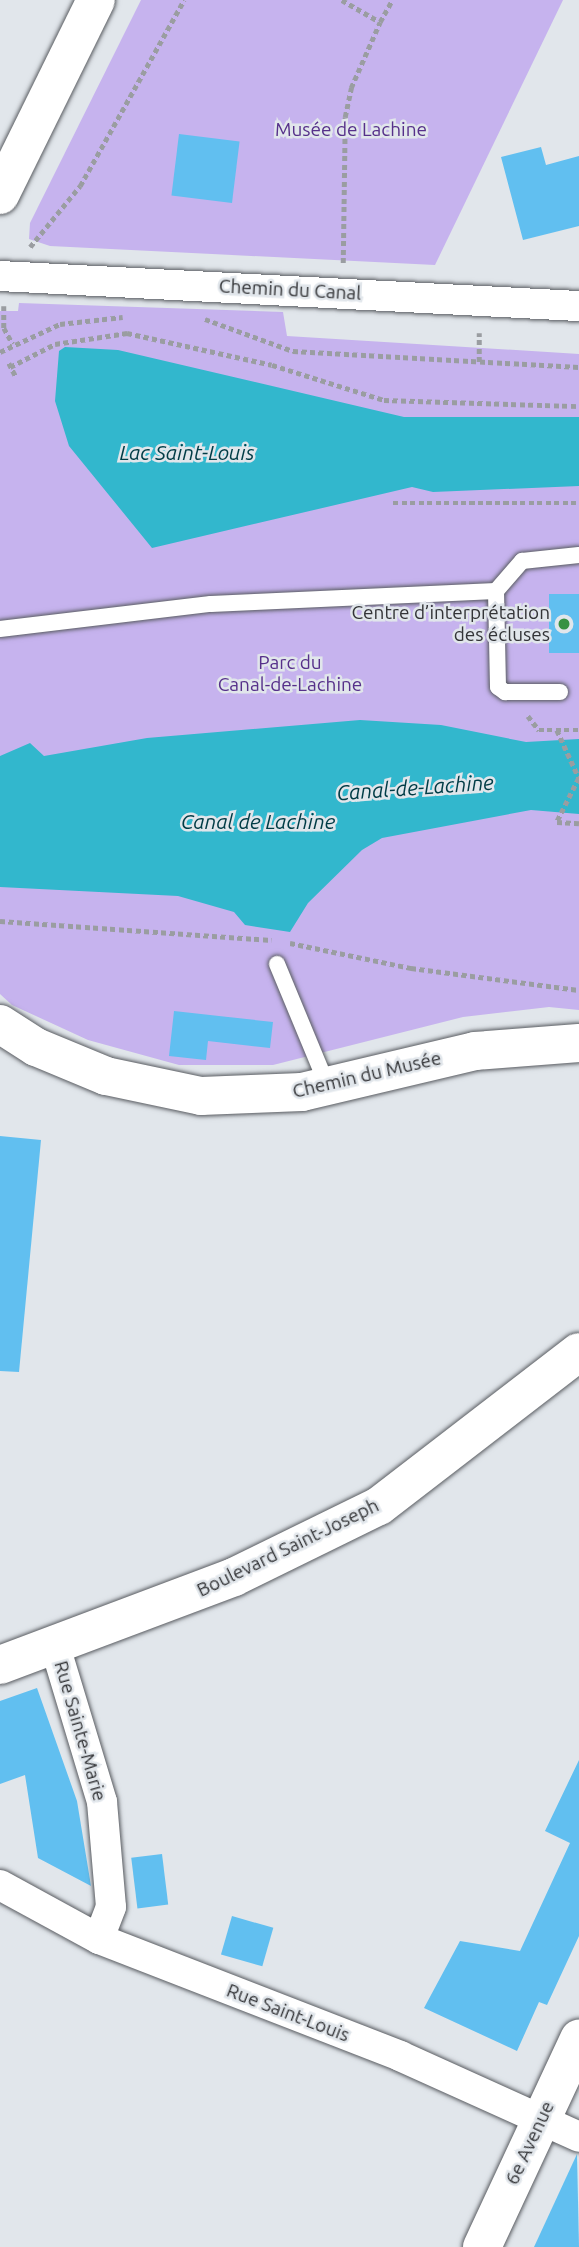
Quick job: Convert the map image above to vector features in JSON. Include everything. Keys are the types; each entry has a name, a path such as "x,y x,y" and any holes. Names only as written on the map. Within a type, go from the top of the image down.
{"street":[{"path":"0,195 96,0"},
{"name":"Chemin du Canal","path":"0,276 579,306"},
{"name":"Chemin du Musée","path":"0,1024 71,1063 153,1089 244,1096 328,1087 475,1051 579,1043"},
{"name":"Boulevard Saint-Joseph","path":"0,1665 234,1577 379,1506 579,1352"},
{"name":"Rue Sainte-Marie","path":"55,1646 102,1802 111,1907 99,1938"},
{"name":"Rue Saint-Louis","path":"0,1885 99,1938 400,2056 579,2137"},
{"name":"6e Avenue","path":"482,2247 579,2039"}],"lane":[{"path":"559,692 505,692 498,687 496,592 522,561 579,555"},
{"path":"0,629 211,604 496,592"},
{"path":"277,964 328,1087"}],"path":[{"path":"28,249 80,186 184,0"},
{"path":"342,0 380,22"},
{"path":"343,265 345,117 351,88 392,0"},
{"path":"4,306 4,328 13,344"},
{"path":"0,352 60,324 131,316"},
{"path":"192,317 293,351 579,367"},
{"path":"16,377 9,365 55,344 127,333 272,365 384,400 579,406"},
{"path":"393,503 579,503"},
{"path":"579,730 557,730 579,778 557,822 579,822"}],"green space":[{"name":"Musée de Lachine","path":"141,0 563,0 435,265 50,246 29,239 30,223"},
{"name":"Parc du Canal-de-Lachine","path":"19,303 283,312 287,336 579,354 579,1010 549,1007 463,1017 273,1065 179,1065 88,1040 12,1005 0,994 0,311 18,311"}],"water":[{"name":"Lac Saint-Louis","path":"65,347 118,350 404,417 579,417 579,486 433,492 412,487 152,548 69,446 55,401 59,351"},
{"name":"Canal de Lachine","path":"360,720 441,725 526,742 579,739 579,814 531,810 382,838 362,850 308,903 290,932 245,925 234,912 178,896 0,887 0,756 30,743 44,756 147,738"}],"building":[{"path":"179,134 240,141 232,203 171,196"},
{"path":"541,147 546,165 579,156 579,226 523,240 501,157"},
{"name":"Centre d’interprétation des écluses","path":"549,594 579,594 579,653 549,653"},
{"path":"174,1011 273,1022 270,1048 208,1041 206,1060 169,1056"},
{"path":"0,1136 41,1140 19,1372 0,1371"},
{"path":"37,1688 77,1801 91,1886 38,1858 25,1775 0,1784 0,1701"},
{"path":"579,1760 579,1936 547,2005 539,2002 517,2051 424,2008 460,1941 520,1951 570,1843 545,1831"},
{"path":"162,1854 168,1905 137,1908 131,1858"},
{"path":"232,1916 273,1928 262,1966 221,1954"},
{"path":"577,2154 579,2247 534,2247"}],"place":[{"name":"Centre d’interprétation des écluses","path":"564,624"}],"water label":[{"name":"Canal-de-Lachine","path":"415,787"}]}
